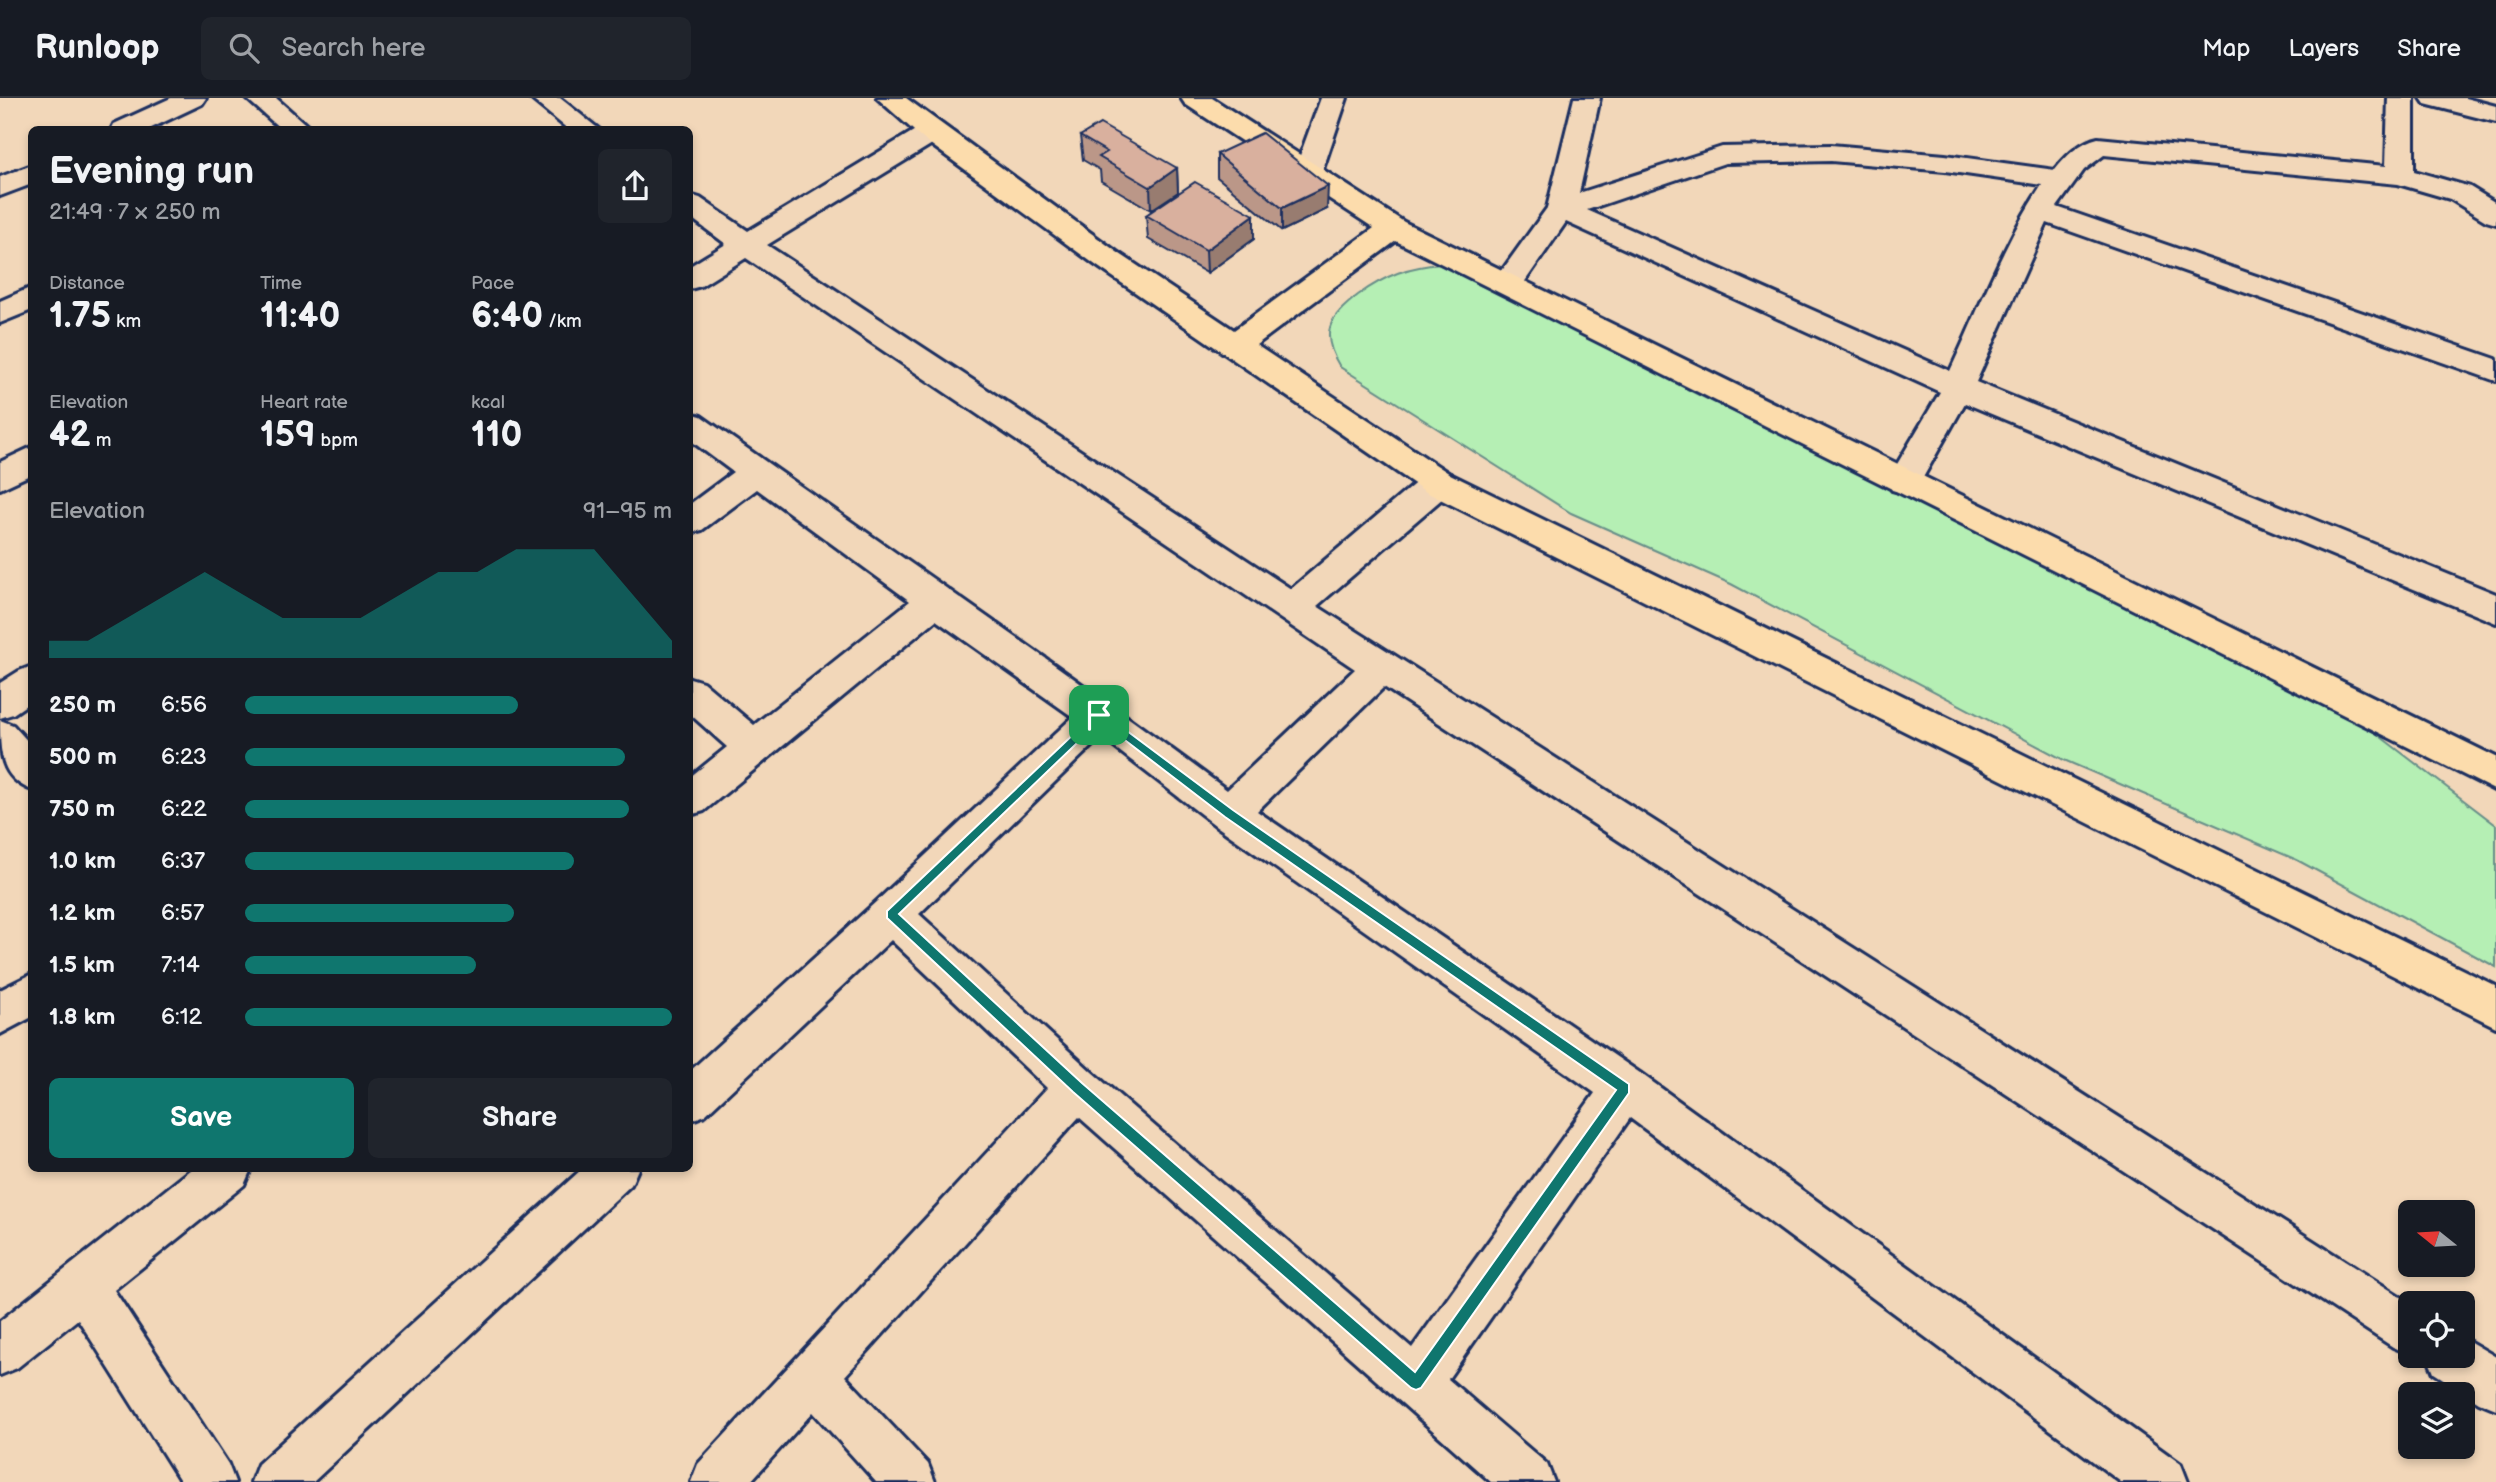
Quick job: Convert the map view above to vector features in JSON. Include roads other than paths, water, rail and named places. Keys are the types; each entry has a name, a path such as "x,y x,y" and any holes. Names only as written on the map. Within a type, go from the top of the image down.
{"highway":[{"path":"890,98 932,132 1107,259 1438,483 2496,1007"},
{"path":"1194,98 1394,229 1508,283 2496,775"},
{"path":"1235,345 1394,229"}],"street":[{"path":"133,126 193,98"},
{"path":"259,98 294,126"},
{"path":"543,98 582,126"},
{"path":"1308,172 1334,98"},
{"path":"1508,283 1562,209 1587,98"},
{"path":"2400,176 2402,98"},
{"path":"2434,98 2496,114"},
{"path":"693,277 932,132"},
{"path":"1904,481 1958,387 2038,210 2081,155 2098,146 2400,176 2460,193 2496,215"},
{"path":"1562,209 1722,155 1760,152 1831,153 1933,162 2060,179"},
{"path":"0,187 28,175"},
{"path":"693,206 1381,667 2398,1322"},
{"path":"1562,209 1958,387 2496,609"},
{"path":"2038,210 2496,370"},
{"path":"0,313 28,300"},
{"path":"693,426 934,601 1099,715 1229,813 1625,1088 2162,1482"},
{"path":"0,477 28,461"},
{"path":"693,519 758,471"},
{"path":"1292,608 1438,483"},
{"path":"693,797 934,601"},
{"path":"1229,813 1381,667"},
{"path":"0,703 28,684"},
{"path":"693,696 754,747"},
{"path":"693,1097 891,914 1099,715"},
{"path":"0,736 28,769"},
{"path":"891,914 1077,1087 1529,1482"},
{"path":"0,1014 28,996"},
{"path":"716,1482 814,1378 1077,1087"},
{"path":"1416,1383 1625,1088"},
{"path":"0,1351 224,1172"},
{"path":"276,1482 612,1172"},
{"path":"83,1285 210,1482"},
{"path":"2470,1368 2496,1385"},
{"path":"814,1378 910,1482"}]}
